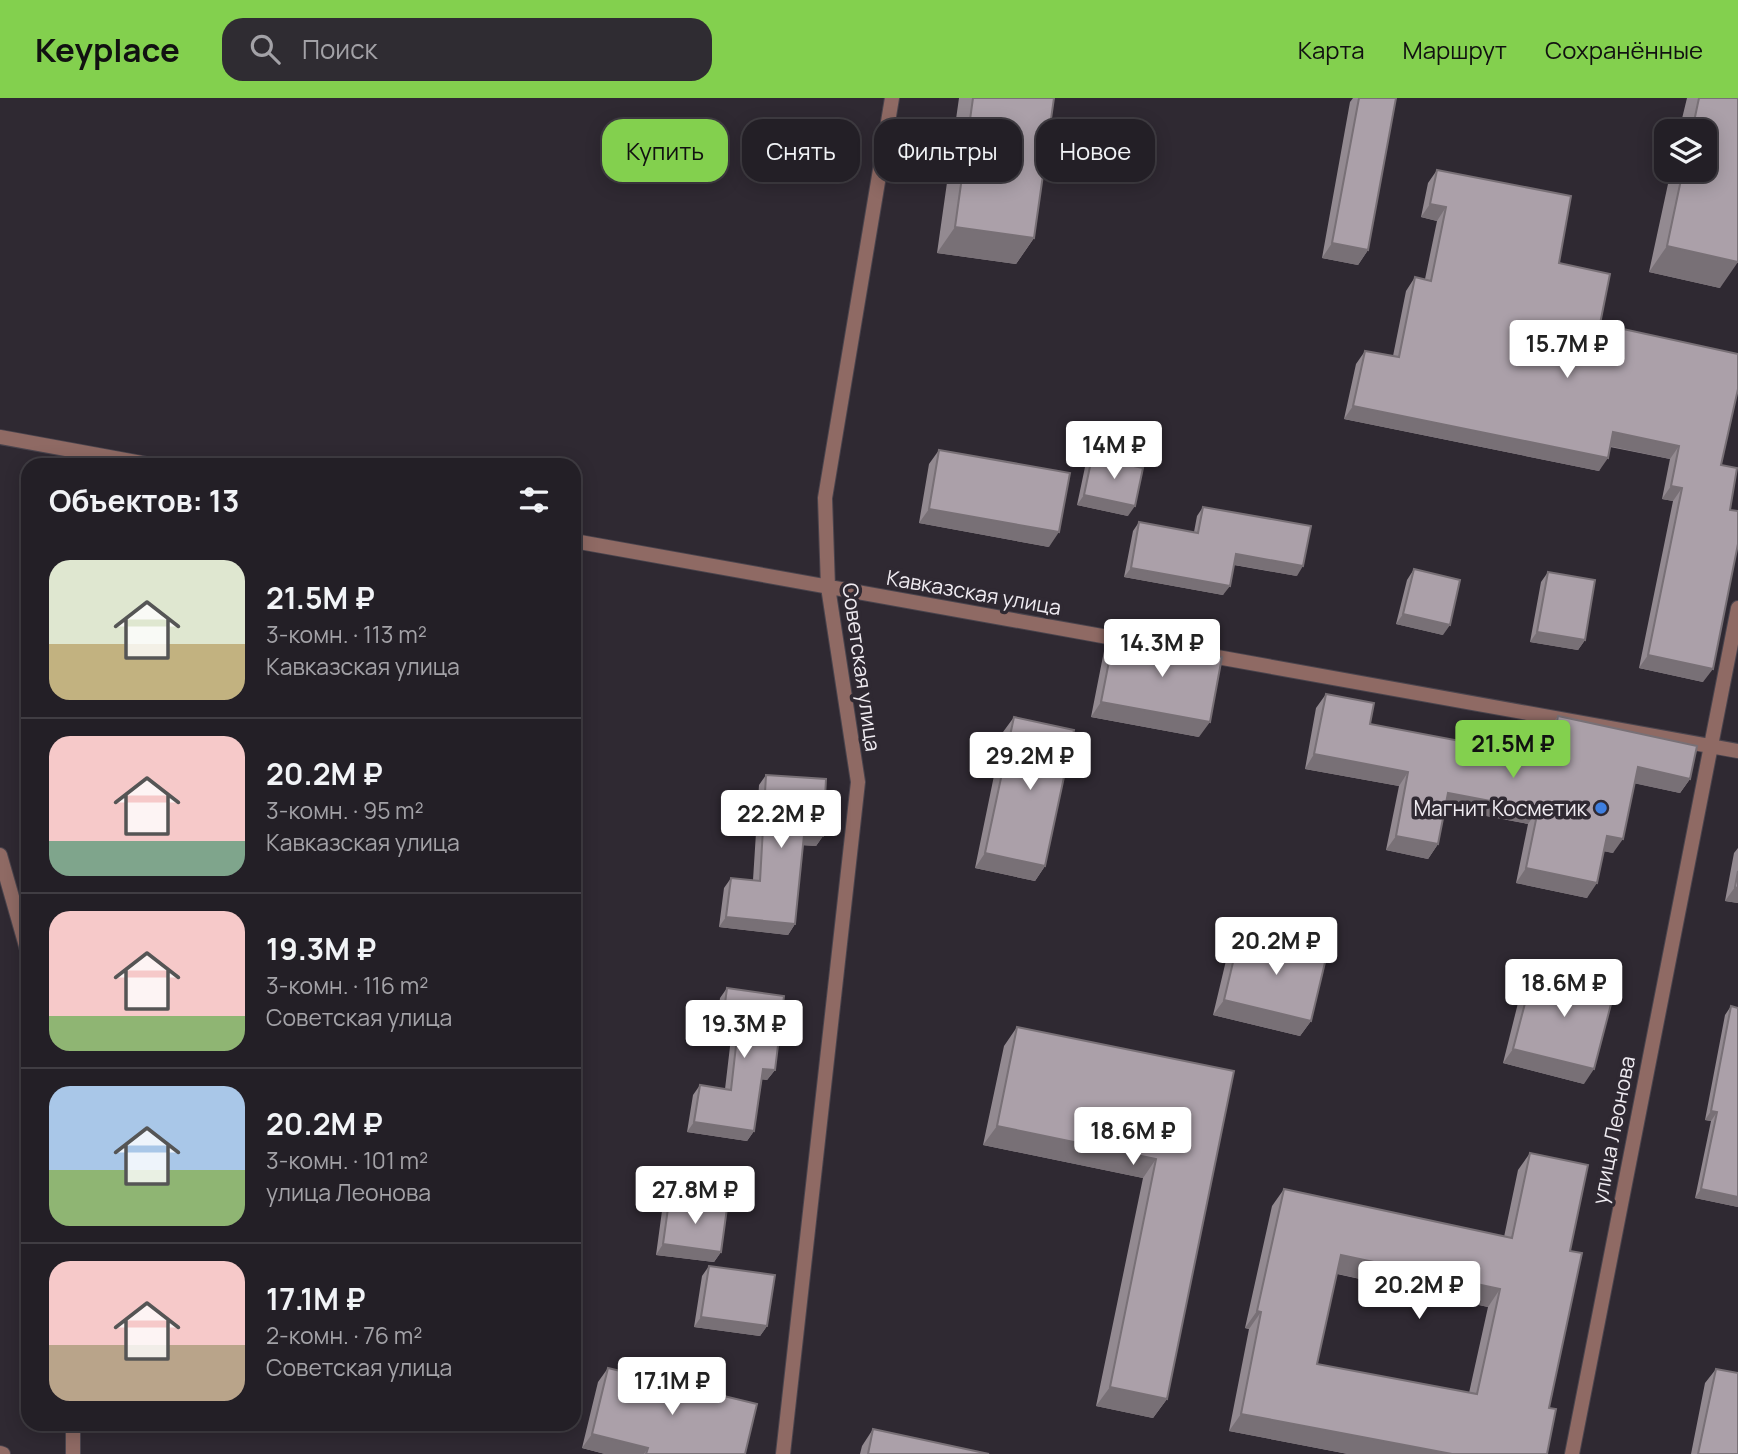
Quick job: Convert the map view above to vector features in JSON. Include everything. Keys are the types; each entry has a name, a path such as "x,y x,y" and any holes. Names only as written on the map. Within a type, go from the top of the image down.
{"street":[{"name":"Советская улица","path":"783,1454 858,782 828,587 825,498 892,98"},
{"path":"0,437 114,458"},
{"name":"Кавказская улица","path":"581,542 1145,644"},
{"name":"улица Леонова","path":"1572,1454 1738,607"},
{"path":"1186,651 1738,751"},
{"path":"0,855 21,928"},
{"path":"73,1431 73,1454"}],"building":[{"path":"973,98 1054,98 1051,119 1036,119 1036,182 1042,182 1034,238 955,227 961,182 1022,182 1022,119 970,119"},
{"path":"1359,98 1396,98 1368,250 1332,243"},
{"path":"1699,98 1738,98 1738,262 1667,246 1680,182 1717,182 1717,119 1695,119"},
{"path":"1437,170 1571,196 1559,263 1610,274 1600,324 1738,354 1738,389 1721,465 1737,468 1730,510 1738,511 1738,544 1713,669 1648,655 1682,488 1671,486 1679,446 1613,432 1608,458 1353,406 1365,351 1399,357 1415,277 1431,281 1446,207 1430,204"},
{"path":"939,450 1070,473 1059,532 929,509"},
{"path":"1092,457 1143,468 1135,506 1084,495"},
{"path":"1203,507 1311,526 1303,566 1236,554 1230,586 1131,568 1139,522 1198,533"},
{"path":"1414,569 1460,580 1450,625 1403,614"},
{"path":"1548,572 1595,580 1585,640 1537,632"},
{"path":"1114,636 1222,657 1210,722 1101,702"},
{"path":"1326,694 1374,703 1370,724 1550,758 1558,716 1697,746 1690,779 1638,767 1623,839 1607,836 1597,883 1526,868 1538,810 1448,793 1438,844 1396,836 1408,772 1314,754"},
{"path":"1014,717 1074,730 1045,866 985,853"},
{"path":"766,775 826,779 823,836 804,835 795,924 726,917 731,878 760,881"},
{"path":"1240,933 1327,954 1311,1021 1224,1000"},
{"path":"1534,969 1615,989 1594,1069 1513,1049"},
{"path":"727,988 784,996 775,1070 763,1069 754,1131 694,1122 700,1085 731,1090 738,1028 722,1026"},
{"path":"1731,1006 1738,1008 1738,1197 1701,1189 1717,1112 1711,1111"},
{"path":"1017,1027 1234,1071 1167,1399 1110,1387 1156,1159 997,1126"},
{"path":"1530,1153 1588,1165 1570,1251 1582,1253 1549,1408 1556,1409 1547,1454 1452,1454 1241,1414 1261,1312 1257,1311 1284,1189 1512,1238","holes":["1341,1255 1500,1289 1477,1394 1317,1364"]},
{"path":"669,1201 727,1208 721,1252 663,1244"},
{"path":"709,1266 775,1275 767,1326 701,1317"},
{"path":"608,1368 757,1404 745,1454 646,1454 648,1448 592,1434"},
{"path":"1716,1369 1738,1373 1738,1454 1698,1454"},
{"path":"873,1429 989,1454 868,1454"}],"place":[{"name":"Магнит Косметик","path":"1601,808"}]}
